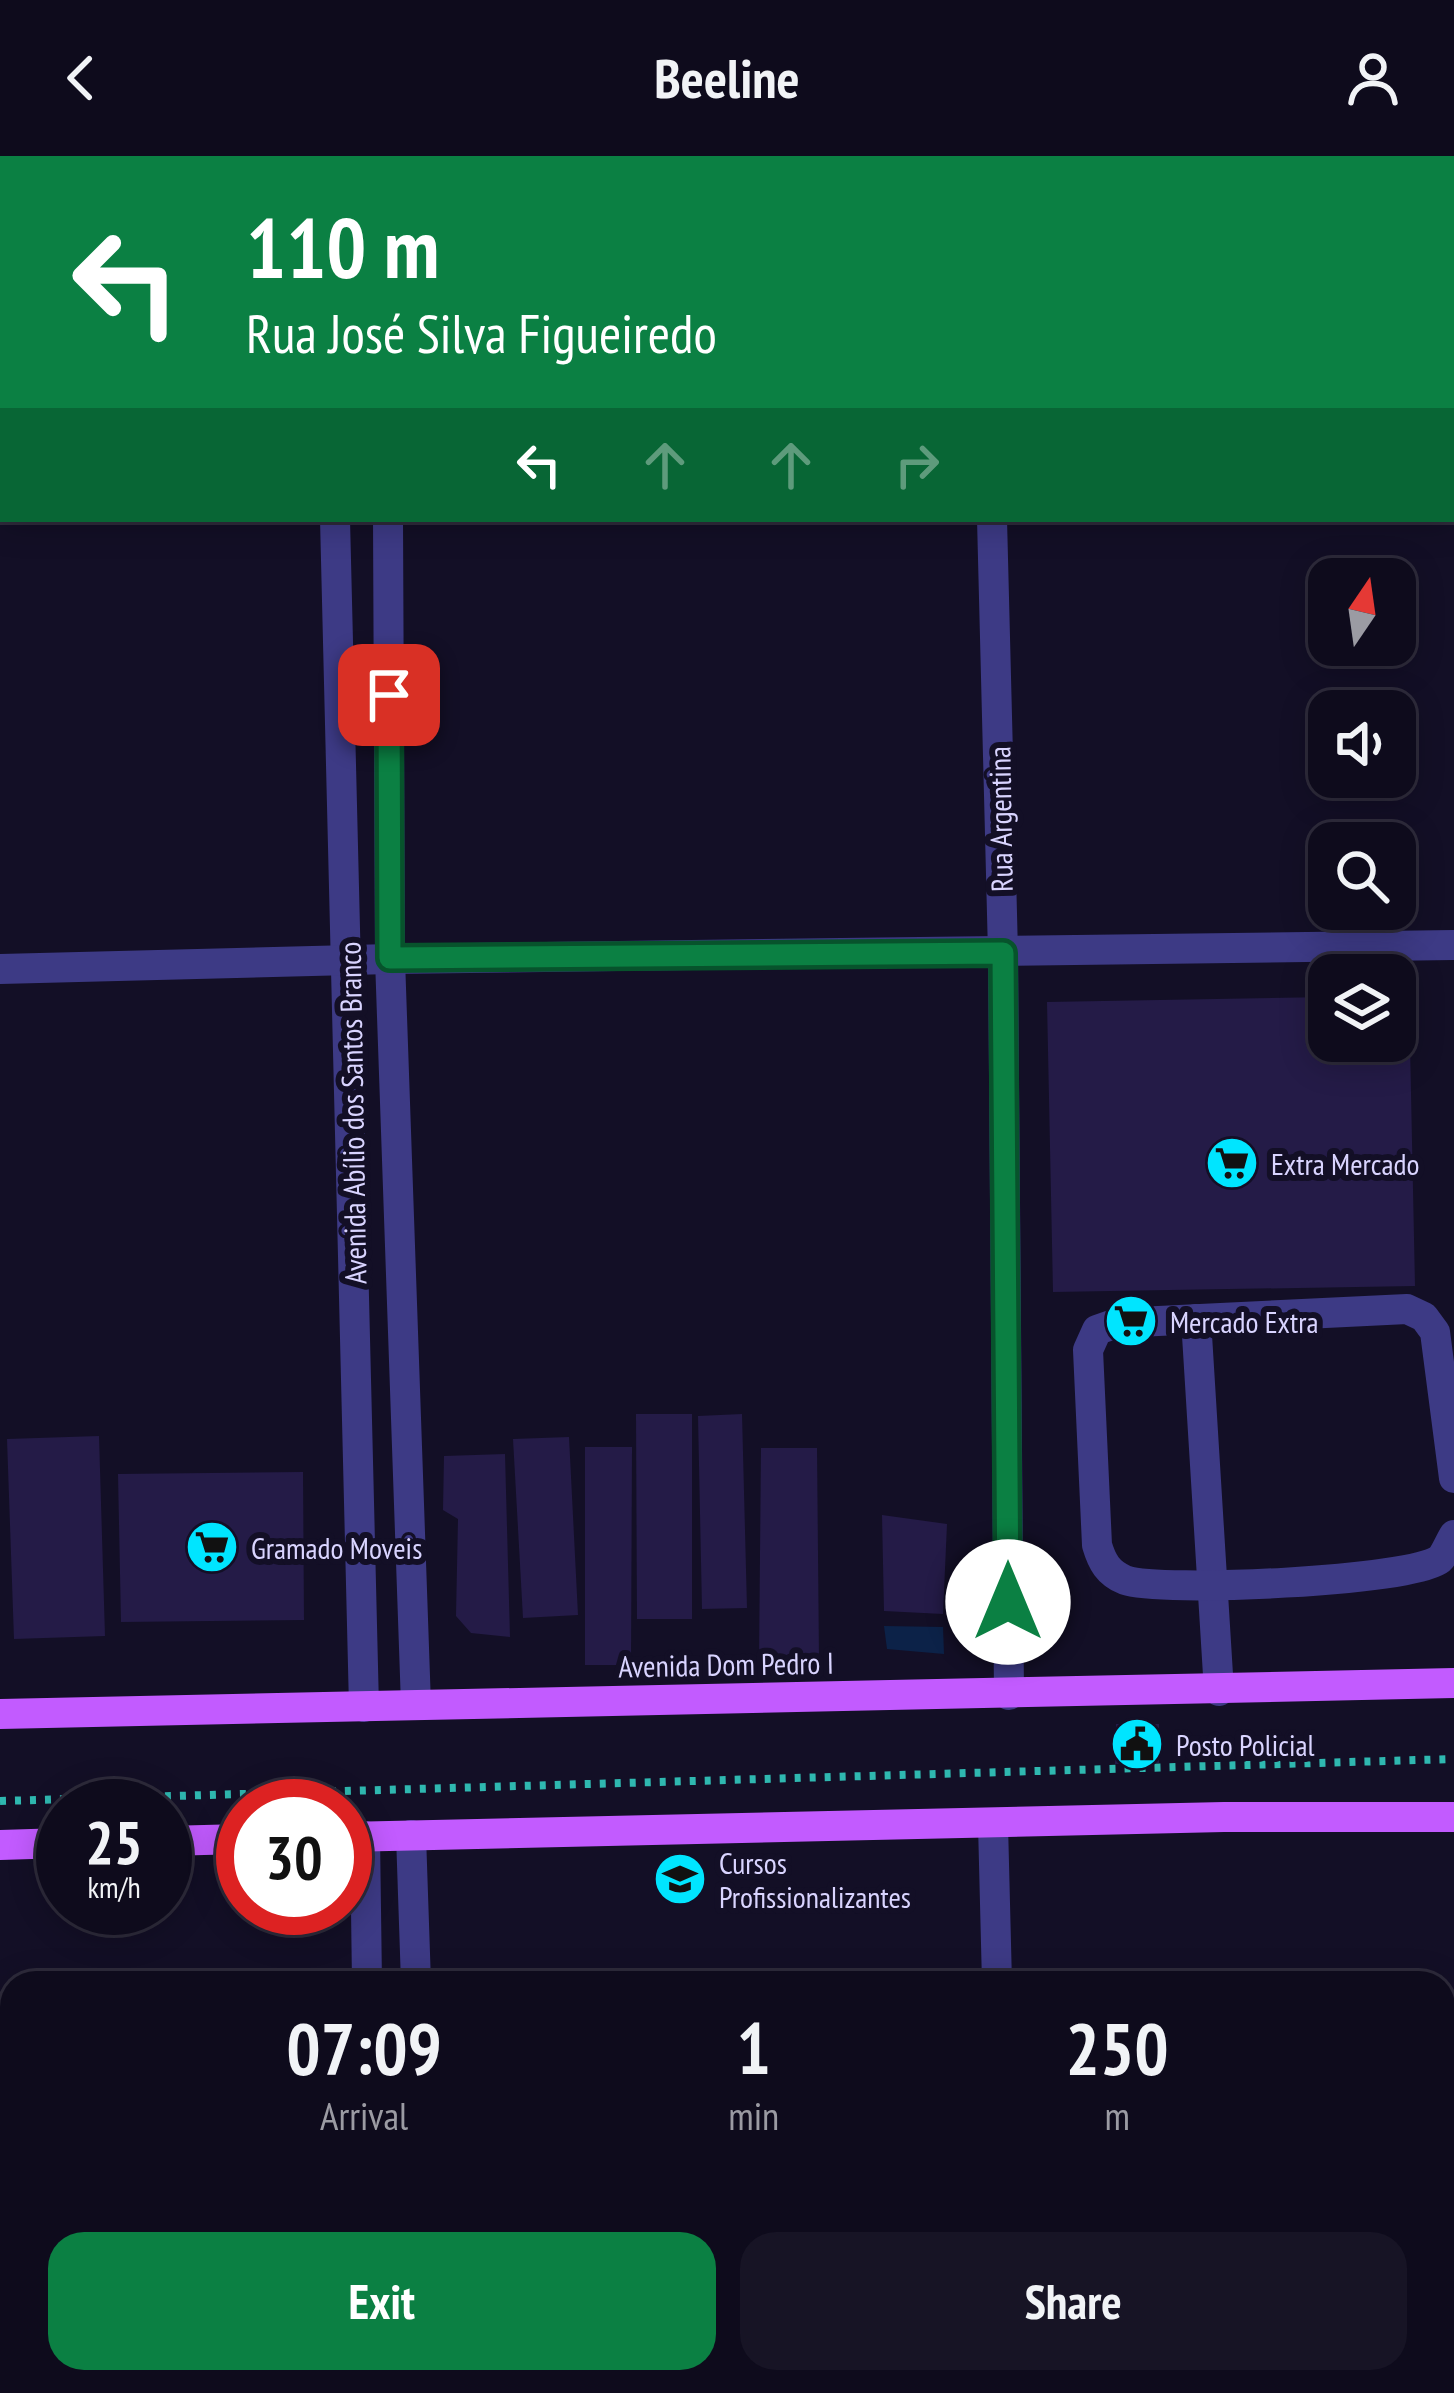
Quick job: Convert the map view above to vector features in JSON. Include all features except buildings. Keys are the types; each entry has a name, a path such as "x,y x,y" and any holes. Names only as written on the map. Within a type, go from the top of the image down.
{"main road":[{"name":"Avenida Dom Pedro I","path":"0,1714 1454,1683"},
{"path":"372,1836 1454,1817"},
{"path":"0,1845 36,1844"}],"street":[{"name":"Avenida Abílio dos Santos Branco","path":"335,522 364,1707"},
{"name":"Avenida Abílio dos Santos Branco","path":"388,522 390,958 416,1705"},
{"name":"Rua Argentina","path":"992,522 1003,953 1009,1695"},
{"path":"0,969 390,958 1454,945"},
{"path":"1454,1478 1435,1332 1424,1317 1408,1309 1117,1323 1097,1330 1088,1350 1097,1546 1103,1564 1120,1579 1149,1586 1214,1585 1402,1573 1439,1559 1454,1535"},
{"path":"1196,1319 1219,1691"},
{"path":"993,1824 997,1971"},
{"path":"412,1835 416,1971"},
{"path":"363,1935 366,1971"}],"path":[{"path":"0,1801 1454,1759"}],"water":[{"path":"884,1626 943,1627 944,1654 887,1649"}],"place":[{"name":"Extra Mercado","path":"1232,1163"},
{"name":"Mercado Extra","path":"1131,1321"},
{"name":"Gramado Moveis","path":"212,1547"},
{"name":"Posto Policial","path":"1137,1744"},
{"name":"Cursos Profissionalizantes","path":"680,1879"}],"route":[{"path":"389,695 390,958 1003,953 1008,1602"}]}
